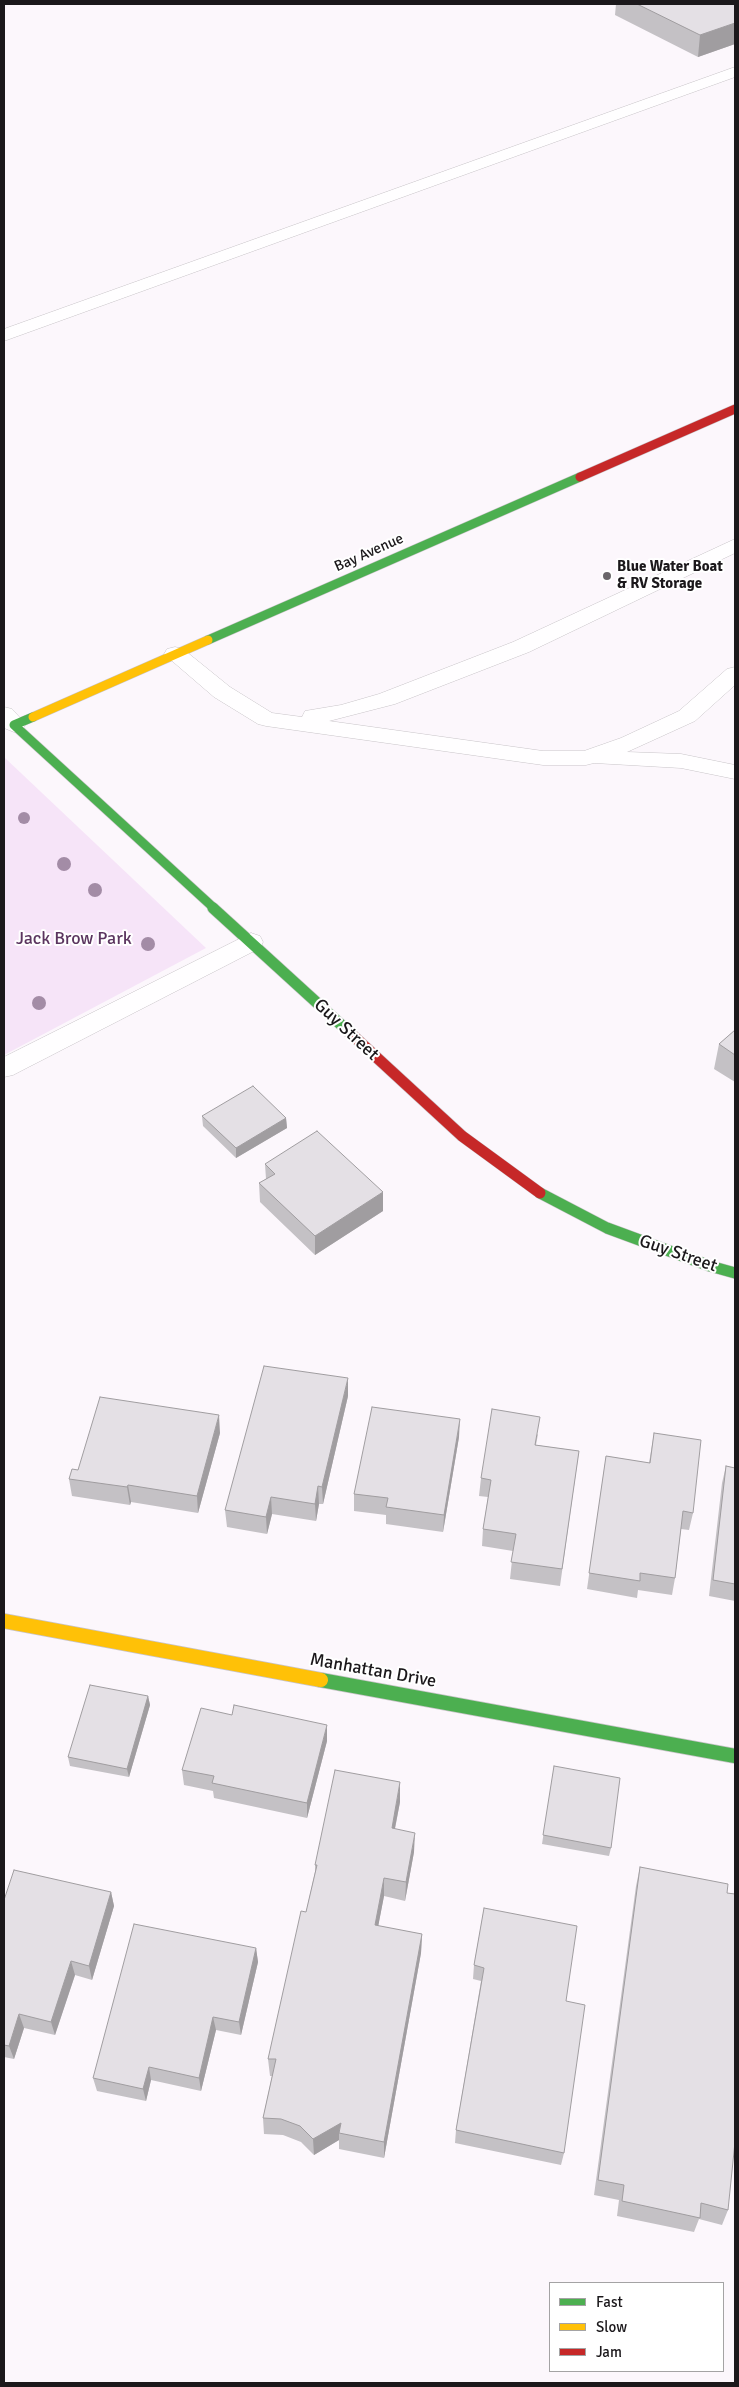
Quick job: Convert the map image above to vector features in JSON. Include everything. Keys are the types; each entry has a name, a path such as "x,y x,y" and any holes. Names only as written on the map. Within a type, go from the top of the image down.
{"street":[{"name":"Bay Avenue","path":"7,722 175,654 735,409"},
{"name":"Guy Street","path":"7,722 462,1136 533,1189 607,1228 710,1266 735,1273"},
{"name":"Manhattan Drive","path":"4,1621 735,1756"}],"lane":[{"path":"4,335 735,72"},
{"path":"280,720 342,712 396,695 521,647 735,545"},
{"path":"175,654 222,692 266,719 543,758 681,761 735,772"},
{"path":"586,758 629,743 688,716 735,674"},
{"path":"4,1068 251,942"}],"green space":[{"name":"Jack Brow Park","path":"4,757 206,948 4,1055"}],"building":[{"path":"637,4 735,4 735,23 700,35"},
{"path":"735,1030 735,1055 719,1044"},
{"path":"253,1086 286,1118 236,1148 202,1116"},
{"path":"317,1131 383,1192 315,1236 259,1183 275,1174 265,1164"},
{"path":"264,1366 348,1378 322,1487 318,1486 315,1504 271,1497 266,1517 225,1510"},
{"path":"100,1397 219,1415 197,1496 128,1485 127,1487 69,1479 72,1469 78,1470"},
{"path":"372,1407 460,1419 444,1515 386,1507 388,1498 354,1494"},
{"path":"492,1409 540,1417 535,1445 579,1451 562,1569 511,1562 516,1534 483,1529 491,1480 481,1478"},
{"path":"654,1433 701,1440 693,1513 683,1511 675,1578 640,1573 640,1581 589,1573 606,1456 650,1463"},
{"path":"726,1466 735,1468 735,1584 713,1580"},
{"path":"90,1685 148,1696 127,1769 68,1757"},
{"path":"234,1705 327,1725 307,1803 212,1783 214,1776 182,1770 201,1708 232,1715"},
{"path":"554,1766 620,1778 611,1848 543,1835"},
{"path":"335,1770 400,1782 392,1828 415,1833 406,1882 384,1878 375,1925 422,1934 384,2142 339,2133 341,2123 313,2139 300,2126 281,2119 263,2118 276,2059 268,2059 301,1911 306,1912 317,1865 315,1865"},
{"path":"640,1867 728,1884 727,1893 735,1894 735,2142 728,2210 701,2203 700,2218 622,2201 624,2185 598,2180"},
{"path":"14,1870 111,1892 89,1966 71,1961 51,2022 19,2014 9,2046 4,2045 4,1900"},
{"path":"484,1908 577,1926 566,2001 585,2005 564,2153 456,2130 484,1968 474,1965"},
{"path":"134,1924 256,1948 239,2022 213,2017 199,2078 149,2067 143,2089 93,2078"}],"traffic: fast":[{"path":"208,640 580,477"},
{"path":"33,717 14,725 349,1032"},
{"path":"540,1193 607,1228 710,1266 735,1273"},
{"path":"321,1680 735,1756"}],"traffic: slow":[{"path":"33,717 208,640"},
{"path":"4,1621 321,1680"}],"traffic: jam":[{"path":"580,477 735,409"},
{"path":"349,1032 462,1136 540,1193"}],"place":[{"name":"Blue Water Boat & RV Storage","path":"607,576"}]}
